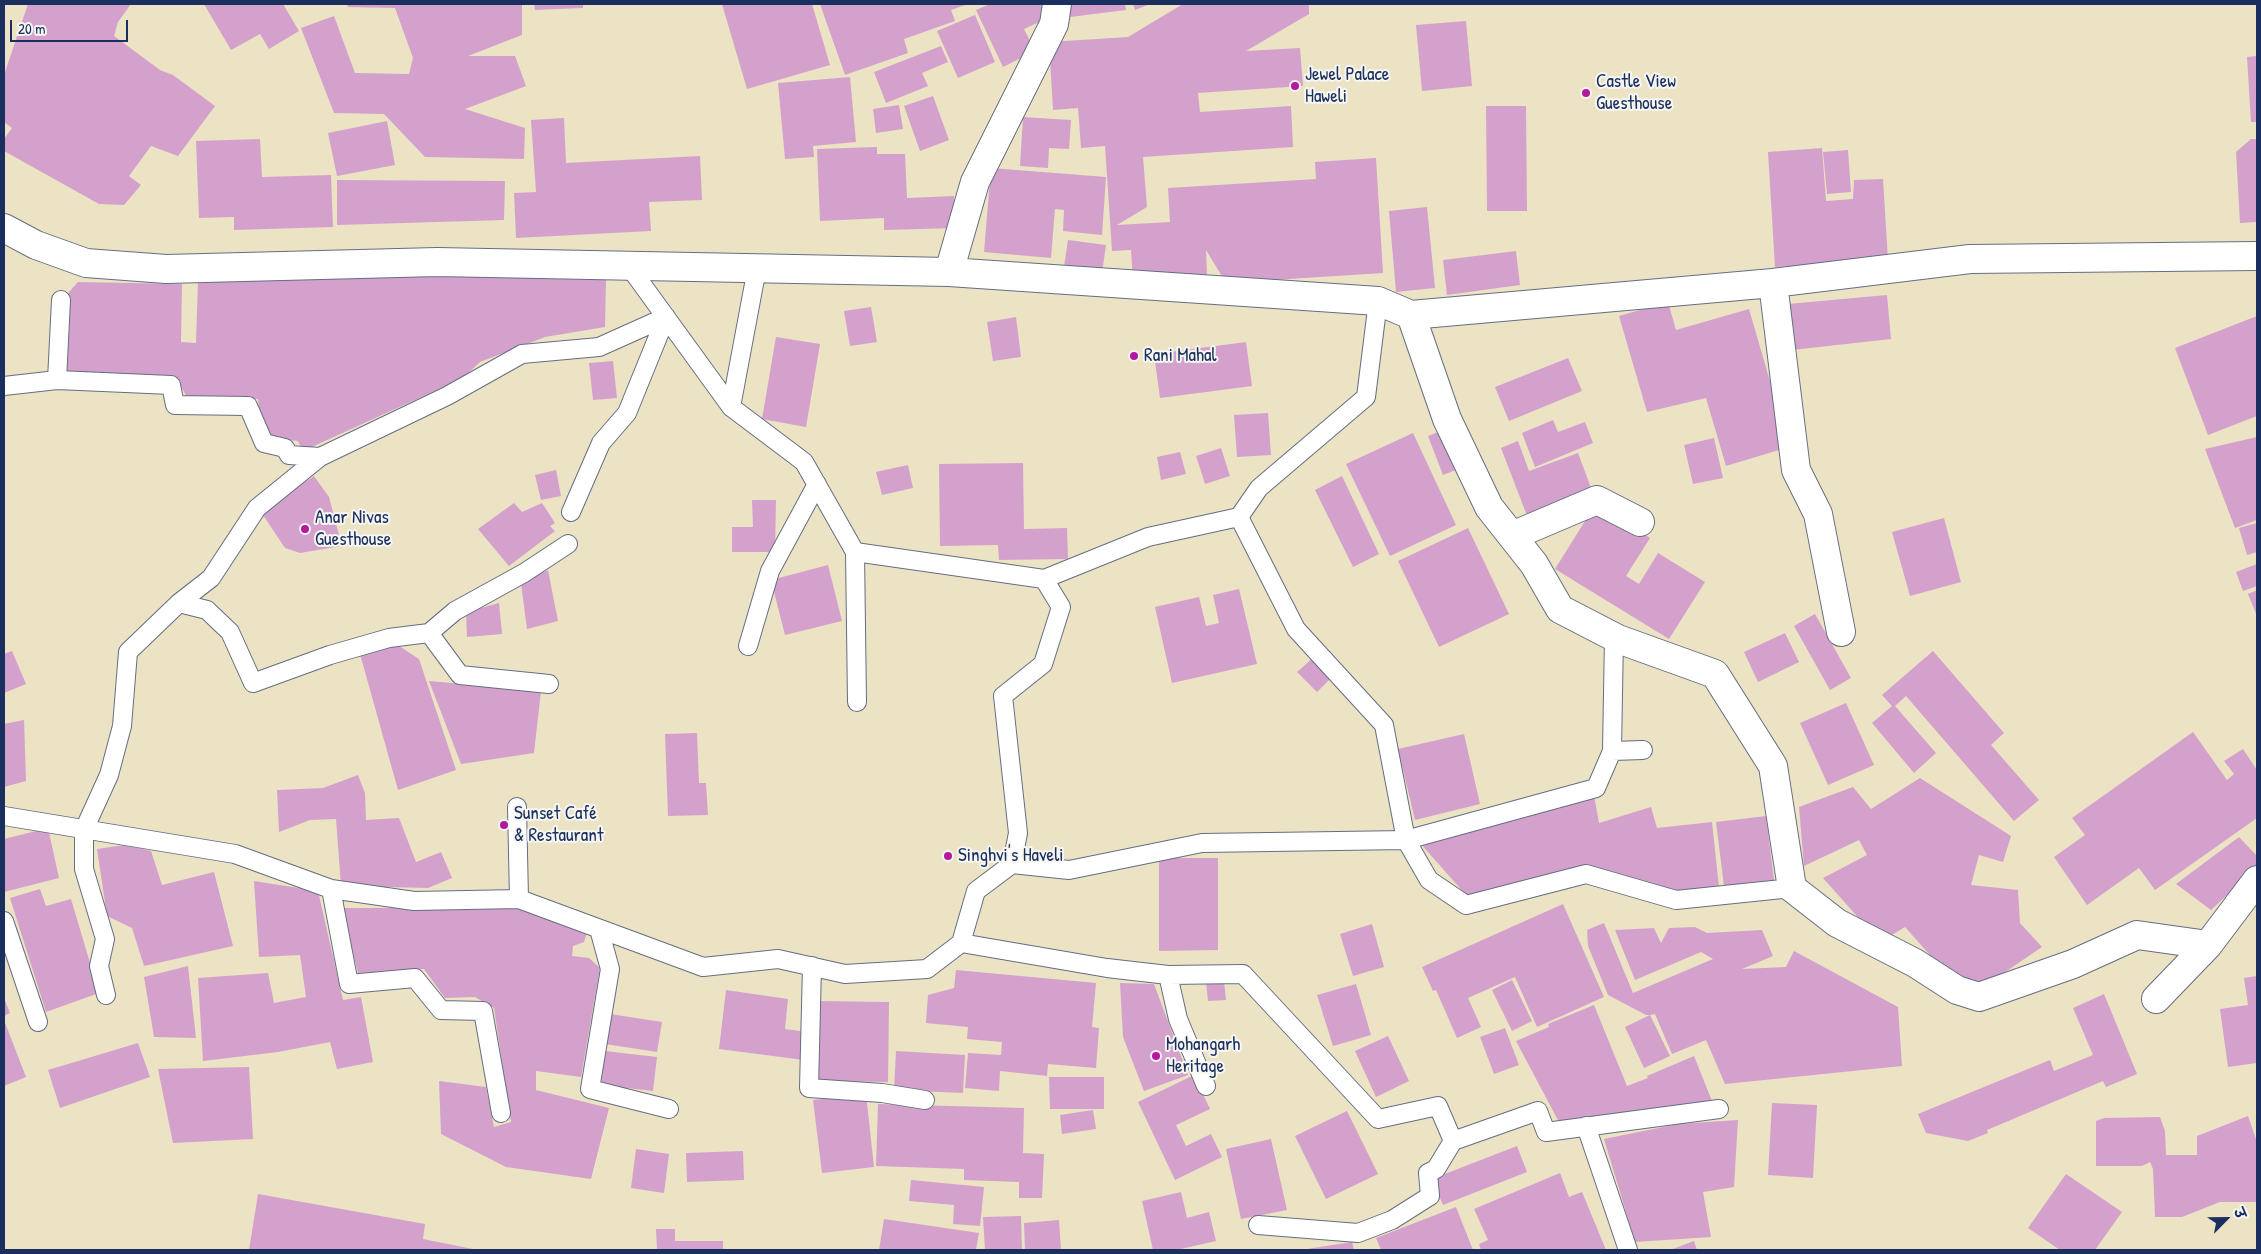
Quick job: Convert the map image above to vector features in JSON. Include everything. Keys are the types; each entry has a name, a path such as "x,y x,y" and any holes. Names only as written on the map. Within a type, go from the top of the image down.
{"street":[{"path":"949,272 975,182 1054,24 1057,4"},
{"path":"4,228 36,245 86,263 166,269 437,262 949,272 1378,301 1411,315 1773,283 1970,259 2257,256"},
{"path":"1773,283 1796,470 1818,514 1841,632"},
{"path":"1411,315 1447,419 1489,508 1534,564 1560,609 1614,637 1715,674 1773,766 1792,888 1837,923 1915,962 1957,990 1979,997 2072,964 2137,936 2208,945"},
{"path":"1512,536 1597,500 1640,522"},
{"path":"2156,999 2208,945 2257,880"}],"lane":[{"path":"628,265 731,408 804,462 855,552 856,702"},
{"path":"731,408 758,268"},
{"path":"57,380 61,300"},
{"path":"855,552 1044,579 1148,537 1239,518 1259,488 1366,397 1378,301"},
{"path":"106,995 100,966 105,939 84,869 84,830 109,775 122,726 128,652 179,603 211,578 257,508 320,457 447,396 522,354 599,347 666,317"},
{"path":"571,512 601,443 627,413 666,317"},
{"path":"4,386 57,380 171,385 175,405 248,406 264,443 285,448 289,455 320,457"},
{"path":"748,646 770,570 817,484"},
{"path":"1239,518 1296,629 1384,725 1406,840 1429,880 1466,905 1586,874 1676,900 1792,888"},
{"path":"179,603 207,610 230,632 253,683 330,655 389,638 429,633 455,611 524,573 568,544"},
{"path":"4,816 235,854 331,888 414,901 520,898 703,967 778,959 845,974 927,969 961,943 976,891 1012,864 1018,833 1003,696 1043,664 1061,606 1044,579"},
{"path":"429,633 460,675 549,684"},
{"path":"1012,864 1068,870 1202,843 1406,840 1596,788 1612,751 1614,637"},
{"path":"1612,751 1644,750"},
{"path":"517,807 520,898"},
{"path":"331,888 349,984 414,978 441,1010 483,1011 501,1113"},
{"path":"4,922 38,1022"},
{"path":"600,929 610,969 590,1090 669,1109"},
{"path":"961,943 1107,968 1168,975 1243,974 1378,1119 1438,1106 1453,1141"},
{"path":"812,966 809,1088 882,1093 925,1100"},
{"path":"1168,975 1178,1019 1206,1086"},
{"path":"1258,1225 1358,1233 1392,1220 1430,1196 1428,1174 1436,1169 1453,1141 1538,1111 1546,1132 1719,1109"},
{"path":"1586,1126 1628,1250"}],"building":[{"path":"28,4 131,4 118,22 114,36 160,70 173,75 215,106 178,156 151,146 129,176 141,185 124,205 99,204 4,151 4,139 12,128 4,122 4,75"},
{"path":"204,4 283,4 299,31 269,49 260,34 231,50"},
{"path":"347,4 522,4 522,35 468,56 515,56 526,86 465,109 525,128 524,159 425,157 384,114 334,113 301,28 334,16 355,73 409,74 413,58 395,8 348,7"},
{"path":"534,4 583,4 583,8 535,10"},
{"path":"722,4 812,4 830,65 747,89"},
{"path":"820,4 968,4 951,10 955,21 904,39 908,53 845,75"},
{"path":"990,4 1043,4 1050,17 1024,29 1035,51 1003,67 976,10"},
{"path":"1068,4 1125,4 1126,10 1070,17"},
{"path":"1133,4 1150,4 1135,10"},
{"path":"1183,4 1309,4 1309,14 1246,51 1300,48 1303,86 1198,93 1200,112 1291,106 1293,147 1143,157 1147,207 1117,225 1170,222 1168,188 1316,179 1315,162 1376,158 1383,273 1226,283 1206,250 1207,276 1133,281 1131,250 1112,251 1105,146 1081,148 1078,108 1053,110 1049,42 1128,37"},
{"path":"975,15 995,62 958,78 937,31"},
{"path":"1466,21 1472,86 1422,91 1416,25"},
{"path":"941,46 948,62 922,73 928,86 886,103 874,72"},
{"path":"2257,56 2257,122 2251,122 2247,57"},
{"path":"850,77 856,142 813,146 814,157 785,159 778,83"},
{"path":"933,96 949,140 920,151 904,106"},
{"path":"899,105 903,129 876,133 873,109"},
{"path":"1486,106 1526,106 1527,211 1487,211"},
{"path":"1023,117 1071,120 1069,149 1049,148 1048,168 1020,166"},
{"path":"564,118 566,163 700,156 702,200 649,202 651,231 516,238 514,193 536,192 531,120"},
{"path":"387,121 395,165 337,176 328,133"},
{"path":"260,139 262,177 331,175 333,227 234,230 234,217 199,218 196,141"},
{"path":"2251,139 2257,139 2257,222 2240,223 2236,152"},
{"path":"877,147 877,154 905,154 907,198 954,196 955,228 884,230 884,218 820,221 817,149"},
{"path":"1822,148 1826,201 1853,199 1854,180 1883,179 1888,260 1775,267 1768,152"},
{"path":"1848,150 1851,192 1827,194 1823,152"},
{"path":"991,168 1106,177 1102,235 1063,231 1064,210 1055,209 1051,258 984,252"},
{"path":"337,180 505,181 504,220 337,225"},
{"path":"1427,207 1435,288 1396,292 1389,211"},
{"path":"1068,240 1106,245 1102,273 1064,267"},
{"path":"1516,251 1520,285 1447,295 1443,260"},
{"path":"429,276 606,280 605,327 545,337 480,362 463,378 303,451 298,441 268,437 260,415 258,399 188,399 178,381 66,371 69,292 78,282 182,284 181,342 196,343 198,280"},
{"path":"1887,295 1891,339 1792,350 1788,304"},
{"path":"1668,302 1676,330 1749,309 1789,447 1726,466 1706,398 1647,412 1619,316"},
{"path":"871,307 877,342 850,346 844,311"},
{"path":"2257,316 2257,416 2208,435 2175,348"},
{"path":"1016,317 1021,357 993,361 987,322"},
{"path":"776,337 820,344 806,427 762,419"},
{"path":"1246,342 1252,386 1160,398 1154,354"},
{"path":"1568,358 1582,391 1509,421 1495,387"},
{"path":"613,361 617,398 593,400 589,363"},
{"path":"1268,413 1271,455 1237,457 1234,415"},
{"path":"1553,420 1558,432 1585,422 1593,443 1535,467 1522,433"},
{"path":"1448,428 1463,467 1443,475 1428,436"},
{"path":"1413,433 1456,525 1390,556 1346,464"},
{"path":"2257,437 2257,520 2235,528 2205,449"},
{"path":"1714,438 1723,478 1693,484 1684,445"},
{"path":"1518,441 1529,471 1578,453 1594,496 1529,521 1501,448"},
{"path":"1221,448 1230,476 1205,484 1196,456"},
{"path":"1180,452 1186,474 1161,480 1157,457"},
{"path":"1023,463 1024,529 1067,528 1068,559 999,560 998,545 940,546 939,464"},
{"path":"908,465 913,488 882,495 876,472"},
{"path":"556,470 561,496 541,500 535,475"},
{"name":"Anar Nivas Guesthouse","path":"314,476 329,497 342,546 300,553 285,548 261,512"},
{"path":"1342,476 1379,554 1353,567 1315,490"},
{"path":"752,500 776,500 775,552 732,552 732,527 753,527"},
{"path":"514,503 522,512 542,503 555,523 550,526 555,531 509,566 478,529"},
{"path":"1595,505 1650,538 1626,576 1639,584 1658,553 1705,582 1669,639 1555,569"},
{"path":"1944,518 1961,582 1910,596 1892,532"},
{"path":"2257,523 2257,552 2247,555 2239,528"},
{"path":"1468,528 1509,614 1439,647 1398,561"},
{"path":"2257,564 2257,586 2243,591 2236,572"},
{"path":"828,565 842,621 785,635 771,580"},
{"path":"548,570 558,621 527,629 521,583"},
{"path":"1239,589 1257,664 1172,683 1155,607 1199,597 1206,626 1219,623 1213,595"},
{"path":"2257,590 2257,616 2248,594"},
{"path":"499,603 502,634 467,637 466,612"},
{"path":"1815,614 1851,678 1830,690 1794,626"},
{"path":"1785,633 1799,662 1758,682 1744,652"},
{"path":"396,644 419,659 456,770 398,790 360,654"},
{"path":"12,651 26,684 4,693 4,654"},
{"path":"1933,651 2004,733 1991,745 2039,800 2014,821 1906,696 1895,706 1936,753 1914,773 1872,723 1892,706 1882,695"},
{"path":"1314,657 1333,676 1317,692 1297,672"},
{"path":"429,681 541,691 534,753 461,764"},
{"path":"1846,703 1874,765 1828,785 1800,723"},
{"path":"24,720 26,781 4,787 4,724"},
{"path":"2193,732 2227,780 2234,774 2224,761 2243,749 2257,770 2257,818 2155,890 2139,868 2087,905 2054,857 2085,835 2072,818"},
{"path":"697,733 699,783 706,783 708,815 668,816 665,734"},
{"path":"1464,734 1480,804 1415,820 1398,749"},
{"path":"358,775 365,793 366,820 399,818 416,862 441,852 452,878 428,888 341,886 336,819 310,820 279,832 277,790 323,788"},
{"path":"1920,778 2011,836 2003,862 1979,855 1971,885 2018,890 2020,923 2042,947 1980,989 1954,982 1905,927 1880,942 1823,878 1867,855 1859,840 1804,866 1799,807 1853,787 1871,809"},
{"path":"1594,795 1599,823 1651,807 1657,828 1712,822 1719,887 1665,891 1633,878 1605,876 1467,896 1419,842"},
{"path":"1766,816 1774,880 1724,886 1716,822"},
{"path":"48,828 59,878 4,892 4,839"},
{"path":"2239,837 2257,856 2257,867 2211,910 2176,884"},
{"path":"124,845 151,851 162,885 214,872 233,946 144,966 132,928 107,916 97,849"},
{"path":"1159,858 1218,858 1218,950 1159,951"},
{"path":"254,881 318,891 343,1000 361,997 373,1062 337,1069 330,1042 278,1052 203,1061 198,978 268,973 274,1003 306,997 300,955 259,957"},
{"path":"40,889 46,906 71,899 99,993 46,1012 10,898"},
{"path":"1563,904 1604,997 1537,1027 1515,977 1468,998 1481,1027 1457,1038 1436,990 1433,991 1422,967"},
{"path":"341,908 519,908 587,932 584,942 573,946 572,956 589,958 600,968 581,1077 536,1071 536,1090 609,1108 591,1179 506,1167 441,1134 439,1081 486,1087 494,1127 511,1122 494,1008 475,997 445,998 424,969 358,973"},
{"path":"1604,923 1633,993 1713,959 1701,952 1635,980 1615,930 1654,928 1661,943 1669,928 1695,927 1707,933 1762,930 1773,956 1742,969 1786,967 1794,951 1898,1007 1902,1066 1725,1084 1706,1040 1672,1054 1655,1014 1646,1015 1608,995 1588,946 1587,930"},
{"path":"1372,924 1384,967 1353,976 1340,934"},
{"path":"188,966 196,1038 154,1037 144,977"},
{"path":"956,970 1096,983 1092,1027 1099,1028 1096,1068 1048,1064 1047,1076 1000,1071 999,1091 965,1088 968,1053 1001,1055 1002,1042 967,1039 968,1027 926,1023 928,995 954,988"},
{"path":"2257,976 2257,1063 2228,1067 2220,1009 2248,1005 2244,978"},
{"path":"1224,980 1226,1000 1208,1001 1206,981"},
{"path":"1512,980 1532,1021 1512,1031 1492,990"},
{"name":"Mohangarh Heritage","path":"1120,983 1154,984 1188,1075 1144,1091 1123,1037"},
{"path":"1356,984 1371,1035 1333,1046 1317,995"},
{"path":"726,990 788,999 785,1029 808,1032 804,1060 719,1049"},
{"path":"2104,994 2137,1074 2106,1087 2103,1081 1987,1130 1988,1133 1968,1141 1926,1133 1918,1114 2050,1060 2054,1071 2093,1055 2073,1008"},
{"path":"4,998 10,1013 4,1016"},
{"path":"817,1001 889,1002 888,1082 817,1081"},
{"path":"1594,1005 1627,1086 1694,1056 1714,1106 1560,1124 1516,1041 1549,1027 1548,1024"},
{"path":"610,1014 662,1022 657,1052 605,1044"},
{"path":"1650,1015 1670,1056 1644,1068 1625,1027"},
{"path":"4,1020 26,1077 4,1086"},
{"path":"1505,1028 1519,1065 1494,1074 1480,1037"},
{"path":"1388,1036 1409,1081 1376,1097 1355,1051"},
{"path":"138,1043 150,1077 60,1108 48,1070"},
{"path":"605,1051 657,1057 653,1091 601,1085"},
{"path":"896,1051 965,1055 963,1093 894,1090"},
{"path":"249,1067 253,1139 173,1143 158,1069"},
{"path":"1194,1075 1210,1109 1176,1125 1186,1146 1211,1134 1222,1157 1175,1180 1138,1102"},
{"path":"1049,1077 1104,1077 1104,1109 1050,1109"},
{"path":"866,1094 874,1167 822,1173 813,1100"},
{"path":"1772,1103 1817,1105 1813,1178 1768,1175"},
{"path":"878,1104 1024,1108 1023,1153 1044,1154 1042,1198 1019,1198 1019,1182 964,1180 964,1169 876,1166"},
{"path":"1093,1110 1096,1129 1062,1134 1060,1115"},
{"path":"1347,1111 1378,1174 1326,1199 1295,1136"},
{"path":"2248,1116 2257,1142 2257,1202 2220,1202 2182,1217 2155,1217 2153,1169 2150,1162 2142,1166 2096,1166 2096,1121 2104,1118 2160,1117 2165,1131 2166,1155 2197,1155 2197,1136"},
{"path":"1738,1120 1734,1187 1703,1192 1711,1237 1635,1242 1604,1139 1678,1124"},
{"path":"1271,1139 1287,1210 1241,1219 1226,1149"},
{"path":"1517,1146 1527,1172 1443,1205 1432,1179"},
{"path":"636,1149 669,1154 664,1193 631,1188"},
{"path":"743,1151 744,1180 687,1182 686,1153"},
{"path":"1560,1173 1569,1197 1582,1192 1606,1250 1481,1250 1479,1244 1488,1240 1474,1209"},
{"path":"2066,1174 2122,1212 2095,1250 2060,1250 2028,1228"},
{"path":"911,1180 984,1187 980,1226 953,1224 954,1205 909,1201"},
{"path":"1181,1192 1187,1218 1209,1212 1216,1241 1176,1250 1153,1250 1142,1201"},
{"path":"258,1194 425,1224 423,1239 478,1250 249,1250"},
{"path":"1456,1207 1473,1250 1381,1250 1376,1238"},
{"path":"1021,1216 1022,1250 985,1250 983,1217"},
{"path":"884,1219 979,1233 976,1250 879,1250"},
{"path":"1059,1220 1061,1250 1025,1250 1024,1223"},
{"path":"656,1229 675,1229 675,1241 723,1241 723,1250 657,1250"},
{"path":"1694,1241 1697,1250 1670,1250"},
{"path":"1352,1242 1354,1250 1307,1250 1307,1249"}],"place":[{"name":"Jewel Palace Haweli","path":"1295,86"},
{"name":"Castle View Guesthouse","path":"1586,93"},
{"name":"Rani Mahal","path":"1134,356"},
{"name":"Anar Nivas Guesthouse","path":"305,529"},
{"name":"Sunset Café & Restaurant","path":"504,825"},
{"name":"Singhvi's Haveli","path":"948,856"},
{"name":"Mohangarh Heritage","path":"1156,1056"}]}
